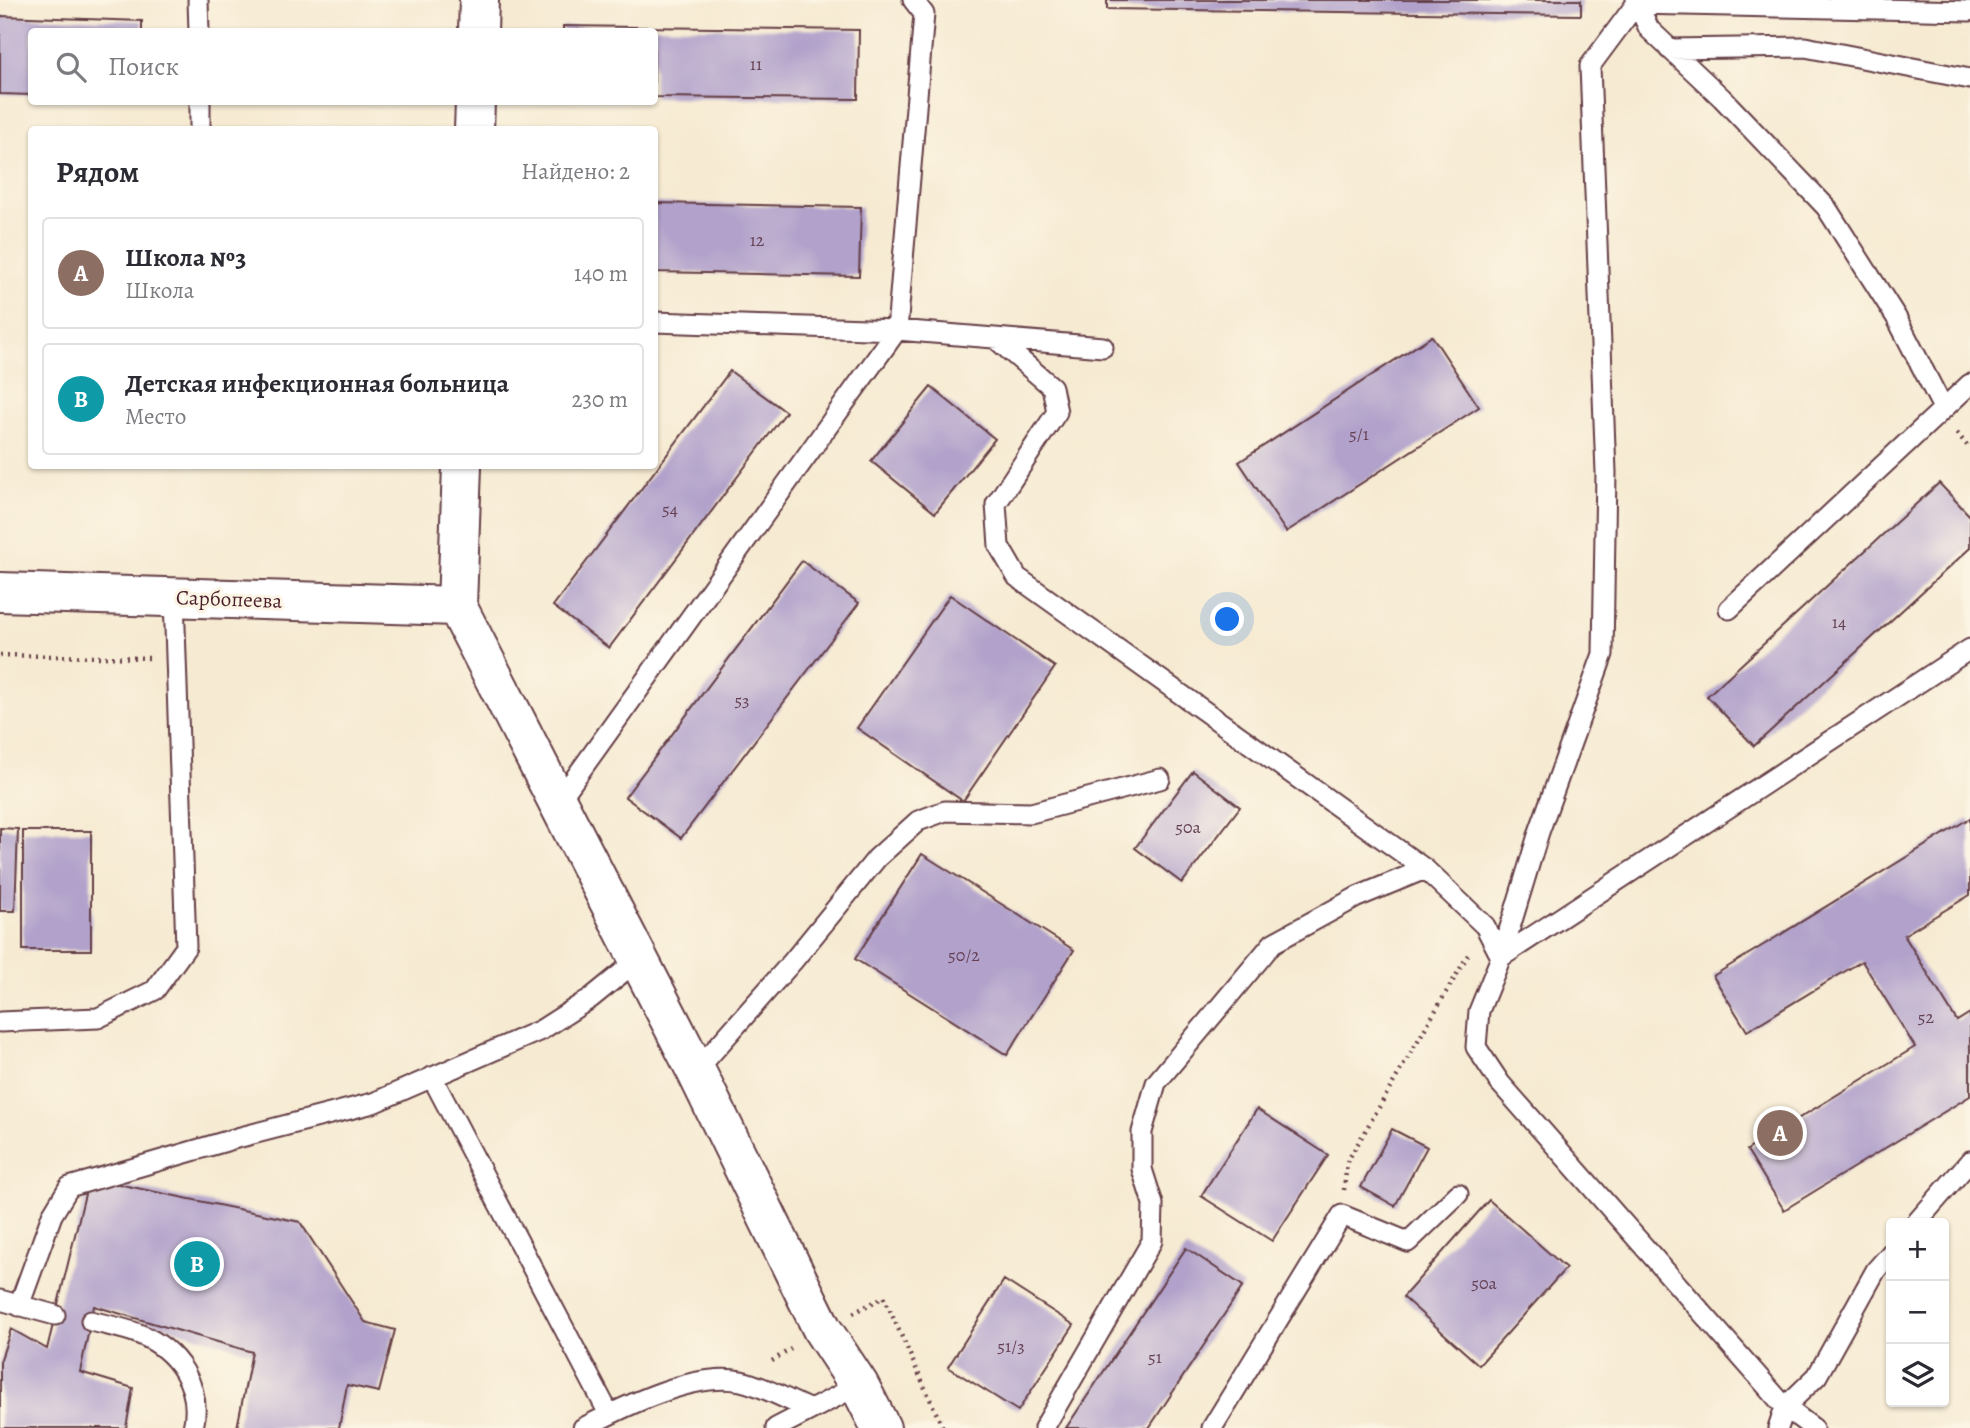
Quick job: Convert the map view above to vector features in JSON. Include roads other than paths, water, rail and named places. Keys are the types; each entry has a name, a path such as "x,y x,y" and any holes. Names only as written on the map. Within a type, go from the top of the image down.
{"street":[{"path":"478,28 479,0"},
{"path":"474,126 475,105"},
{"path":"462,469 457,606 696,1071 822,1329 859,1385 881,1428"},
{"name":"Сарбопеева","path":"0,592 457,606"}],"lane":[{"path":"198,0 199,28"},
{"path":"558,802 897,330 924,14 913,0"},
{"path":"1636,2 1970,11"},
{"path":"1636,2 1649,29 1722,98 1826,206 1896,317 1943,408"},
{"path":"1636,2 1590,66 1606,472 1603,654 1539,832 1502,957 1479,1011 1476,1046 1500,1083 1785,1407 1813,1428"},
{"path":"1669,49 1805,47 1970,79"},
{"path":"200,105 200,126"},
{"path":"658,322 897,330 1102,347"},
{"path":"995,338 1052,387 1057,412 996,503 999,546 1017,578 1425,869 1485,926 1502,957"},
{"path":"1729,609 1970,384"},
{"path":"0,1022 97,1018 155,990 186,947 174,598"},
{"path":"1502,957 1970,649"},
{"path":"696,1071 793,961 877,858 918,821 945,811 1031,813 1160,779"},
{"path":"1044,1428 1152,1241 1153,1204 1142,1169 1142,1132 1156,1083 1273,943 1357,897 1425,869"},
{"path":"19,1306 52,1215 69,1187 237,1138 373,1103 541,1030 591,998 639,959"},
{"path":"432,1077 609,1414"},
{"path":"1920,1218 1970,1161"},
{"path":"1212,1428 1342,1215 1408,1242 1458,1194"},
{"path":"1778,1428 1785,1407 1817,1376 1876,1270 1886,1258"},
{"path":"0,1300 55,1315"},
{"path":"91,1321 140,1334 173,1356 195,1389 193,1428"},
{"path":"583,1428 609,1414 700,1381 741,1381 811,1410"},
{"path":"776,1428 859,1385"}],"place":[{"name":"Школа №3","path":"1780,1133"},
{"name":"Детская инфекционная больница","path":"197,1264"}]}
